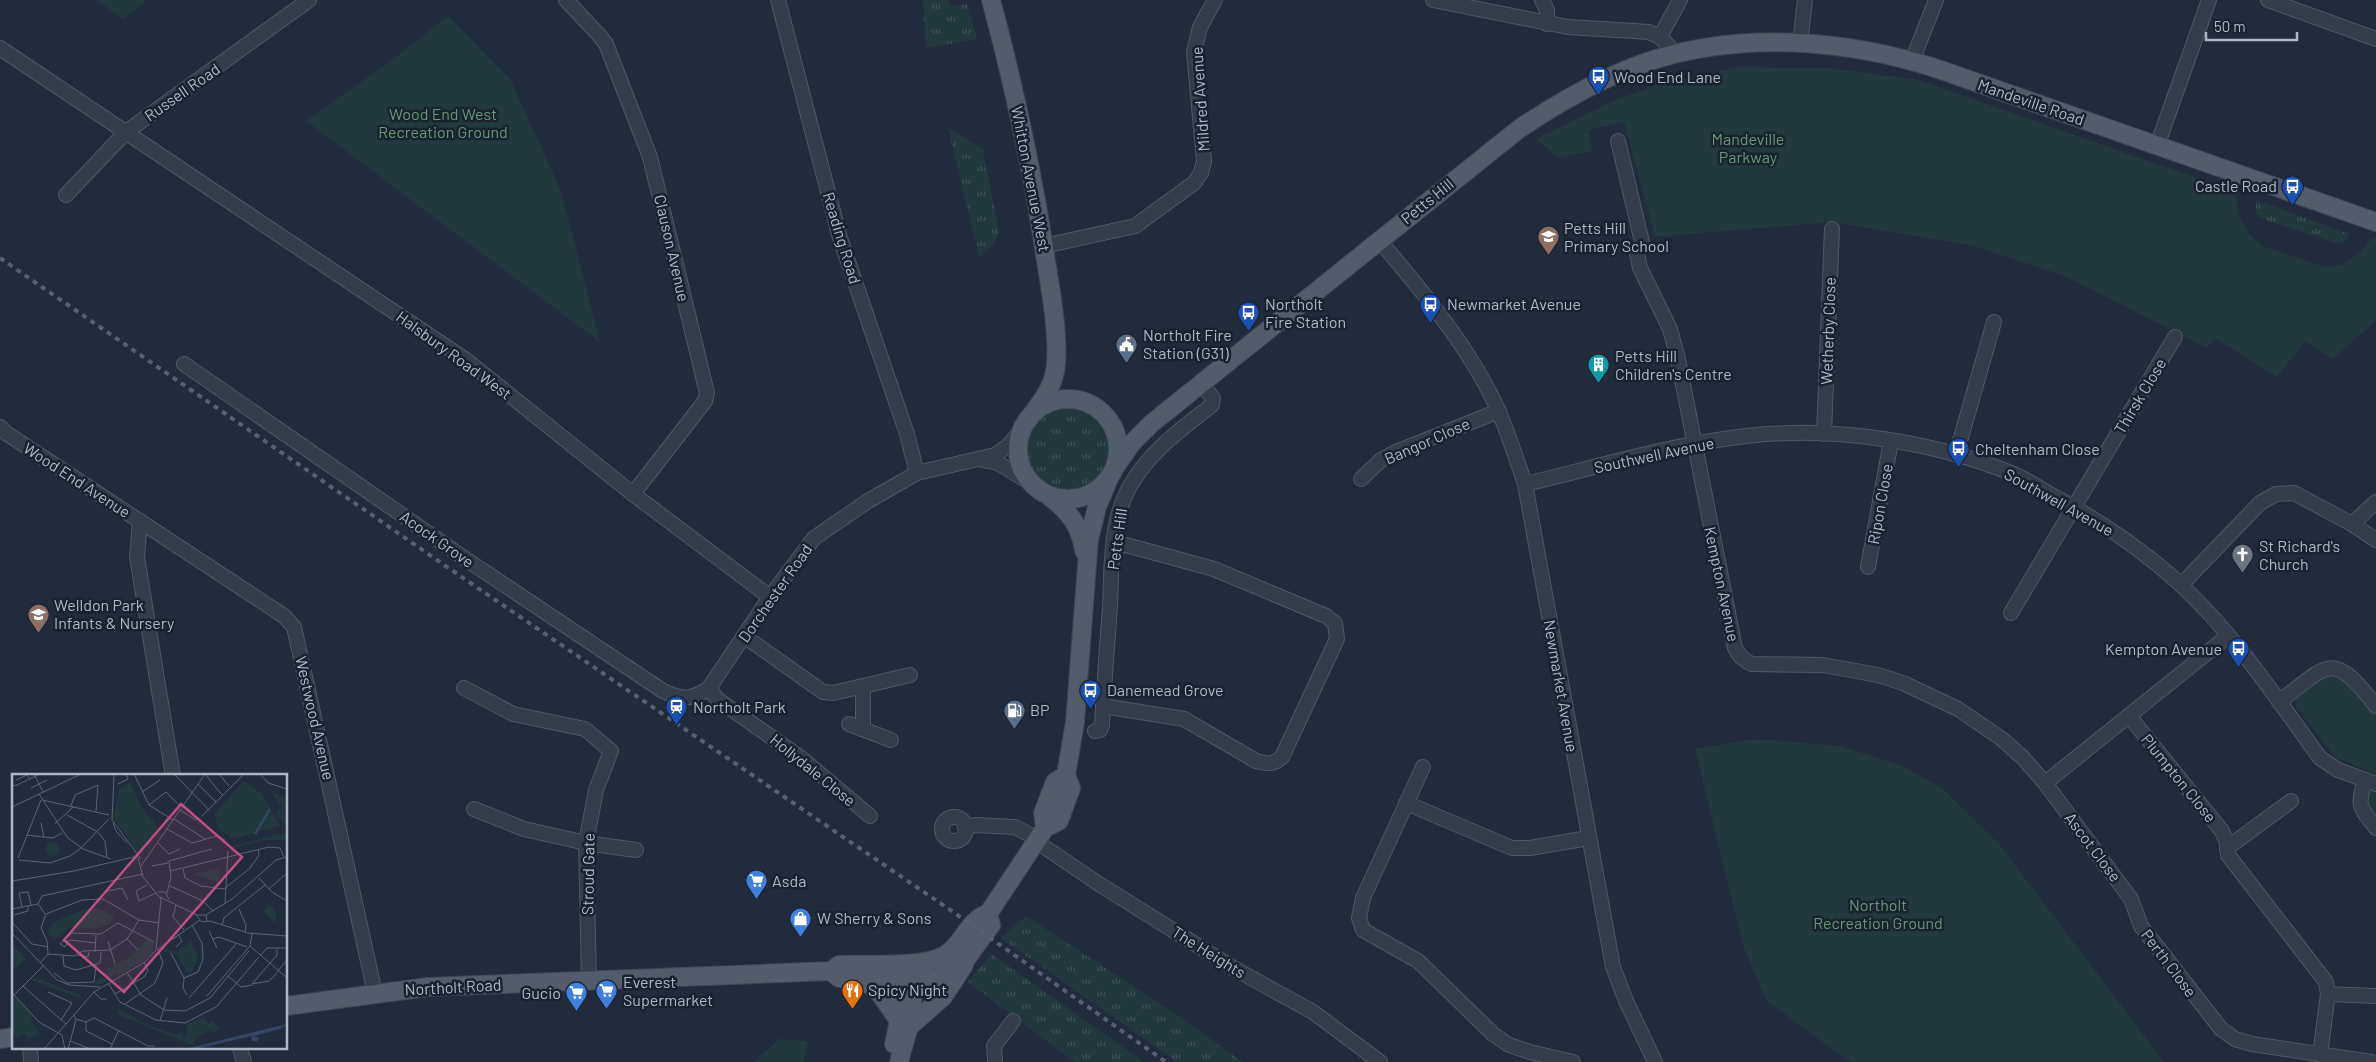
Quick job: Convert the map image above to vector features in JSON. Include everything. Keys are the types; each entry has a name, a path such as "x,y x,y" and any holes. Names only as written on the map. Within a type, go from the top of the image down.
{"main road":[{"name":"Whitton Avenue West","path":"991,0 1022,125 1044,246 1053,310 1056,361 1059,377 1063,385 1096,409"},
{"name":"Mandeville Road","path":"1676,54 1731,45 1800,44 1840,47 1912,61 2376,222"},
{"name":"Petts Hill","path":"988,914 1040,836 1059,821 1072,788 1066,775 1075,722 1085,571 1093,518 1112,473 1132,443 1152,423 1506,138 1548,109 1610,77 1648,62 1676,54"},
{"name":"Whitton Avenue West","path":"1025,425 1050,386 1056,361"},
{"path":"1096,409 1116,433 1118,456 1112,473 1095,492 1077,499 1057,498 1041,490 1027,478 1019,459 1019,444 1025,425 1034,413 1051,403 1070,400 1096,409 1121,425 1130,427 1144,426 1152,423"},
{"name":"Petts Hill","path":"1041,490 1064,508 1076,523 1083,546 1085,571"},
{"name":"Northolt Road","path":"288,1006 428,987 831,971 839,965 907,971 930,979 946,975 961,966 991,925 988,914 979,916 961,941 945,956 907,971 862,980 840,978 831,971"},
{"path":"904,1023 943,997 968,958"},
{"path":"897,1059 904,1023 914,1003 907,971"},
{"path":"862,980 879,992 904,1023"}],"street":[{"name":"Russell Road","path":"66,195 126,132 309,0"},
{"name":"Clauson Avenue","path":"566,0 606,44 650,158 707,393 705,401 633,494"},
{"name":"Reading Road","path":"778,0 840,238 908,434 917,473"},
{"name":"Mildred Avenue","path":"1044,246 1135,226 1194,183 1201,173 1204,161 1194,52 1200,27 1215,0"},
{"path":"1433,0 1547,24 1583,29 1642,31 1660,37 1676,54"},
{"path":"1542,0 1547,10 1547,24"},
{"path":"1660,37 1680,0"},
{"path":"1800,44 1804,0"},
{"path":"1912,61 1936,0"},
{"path":"2157,146 2209,0"},
{"path":"2268,0 2376,39"},
{"name":"Halsbury Road West","path":"0,48 466,360 633,494 770,597"},
{"name":"Kempton Avenue","path":"1618,141 1642,242 1637,254 1640,268 1670,329 1678,359 1735,648 1741,657 1751,664 1762,666 1823,665 1851,669 1878,675 1918,689 1980,723 2023,758 2045,783"},
{"name":"Wetherby Close","path":"1824,434 1832,229"},
{"name":"Newmarket Avenue","path":"1379,240 1464,350 1499,411 1525,484 1613,967 1655,1062"},
{"path":"1956,455 1994,322"},
{"name":"Thirsk Close","path":"2010,613 2175,337"},
{"name":"Acock Grove","path":"184,364 467,560 663,691 678,698 696,697"},
{"name":"Petts Hill","path":"1095,731 1101,728 1114,544 1120,510 1134,478 1161,447 1213,403 1212,398 1201,384"},
{"name":"Bangor Close","path":"1361,479 1380,460 1396,452 1499,411"},
{"name":"Dorchester Road","path":"696,697 709,688 770,597 814,538 868,500 917,473 990,457 1002,451 1025,425"},
{"name":"Wood End Avenue","path":"0,427 6,433 140,521 137,557 173,774"},
{"name":"Southwell Avenue","path":"1525,484 1694,445 1747,436 1824,434 1891,441 1956,455 2012,474 2074,507 2120,536 2181,586 2228,636 2320,758 2333,767 2371,782"},
{"name":"Ripon Close","path":"1868,566 1891,441"},
{"name":"Dorchester Road","path":"977,460 998,463 1041,490"},
{"path":"2181,586 2260,503 2276,494 2294,493 2352,524 2376,540"},
{"path":"2352,524 2376,502"},
{"name":"Westwood Avenue","path":"140,521 284,616 294,627 375,993"},
{"path":"1103,706 1184,719 1256,761 1268,764 1276,762 1282,757 1337,639 1335,623 1326,616 1214,569 1126,545 1114,544"},
{"path":"744,636 823,692 833,693 910,675"},
{"path":"2045,783 2228,636"},
{"path":"2279,702 2319,671 2332,667 2344,670 2376,706"},
{"path":"863,686 863,729"},
{"name":"Stroud Gate","path":"464,688 513,714 585,729 611,751 596,790 586,843 589,981"},
{"name":"Hollydale Close","path":"709,688 717,699 801,758 870,816"},
{"name":"Plumpton Close","path":"2129,716 2222,831 2228,855 2326,982 2328,994"},
{"path":"849,724 891,740"},
{"path":"1423,767 1359,910 1359,918 1364,930 1418,961 1482,1025 1509,1045 1573,1062"},
{"path":"2371,782 2360,800 2361,808 2376,828"},
{"name":"Ascot Close","path":"2045,783 2132,899 2136,913"},
{"path":"2227,846 2291,801"},
{"path":"1406,804 1512,848 1530,848 1588,838"},
{"path":"474,809 524,829 586,843 636,850"},
{"name":"The Heights","path":"965,827 1014,827 1040,836 1099,884 1235,969 1313,1012 1380,1062"},
{"name":"Perth Close","path":"2136,913 2141,926 2205,1011 2221,1029 2236,1039 2252,1044 2372,1062"},
{"path":"2320,1055 2328,994 2376,996"},
{"path":"995,1062 994,1046 1013,1021"}],"green space":[{"path":"96,0 147,0 123,19"},
{"path":"923,0 948,0 951,7 967,4 977,39 926,48"},
{"name":"Wood End West Recreation Ground","path":"448,16 510,79 561,191 600,342 306,121 391,61"},
{"name":"Mandeville Parkway","path":"1739,67 1829,68 1919,80 2236,192 2237,212 2248,233 2262,246 2325,267 2344,264 2360,252 2372,238 2376,239 2376,320 2333,359 2305,341 2277,377 2215,338 2207,348 2065,276 1974,246 1833,222 1655,237 1624,122 1588,130 1592,151 1558,158 1536,139 1615,100 1664,83"},
{"path":"948,128 983,149 999,232 995,243 979,257"},
{"path":"2256,200 2349,234 2344,242 2336,243 2260,218 2256,212"},
{"path":"1068,408 1084,411 1097,420 1106,433 1109,449 1106,465 1097,478 1084,487 1068,490 1052,487 1039,478 1030,465 1027,449 1030,433 1039,420 1052,411"},
{"path":"2335,673 2349,681 2376,716 2376,822 2365,807 2367,792 2375,774 2335,757 2295,706 2296,695 2322,675"},
{"name":"Northolt Recreation Ground","path":"1757,739 1840,746 1900,765 1943,789 1999,844 2164,1062 1850,1062 1767,1001 1743,946 1695,749"},
{"path":"1026,916 1174,1013 1242,1062 1177,1062 1001,938"},
{"path":"991,954 1144,1062 1075,1062 968,982"},
{"path":"779,1039 808,1041 804,1062 754,1062"}],"railway":[{"path":"0,258 450,569 959,916 1166,1062"}],"place":[{"name":"Wood End Lane","path":"1598,96"},
{"name":"Castle Road","path":"2293,205"},
{"name":"Petts Hill Primary School","path":"1548,256"},
{"name":"Newmarket Avenue","path":"1431,323"},
{"name":"Northolt Fire Station","path":"1249,332"},
{"name":"Northolt Fire Station (G31)","path":"1127,363"},
{"name":"Petts Hill Children's Centre","path":"1599,384"},
{"name":"Cheltenham Close","path":"1959,468"},
{"name":"St Richard's Church","path":"2243,574"},
{"name":"Welldon Park Infants & Nursery","path":"38,633"},
{"name":"Kempton Avenue","path":"2238,668"},
{"name":"Danemead Grove","path":"1091,709"},
{"name":"Northolt Park","path":"677,726"},
{"name":"BP","path":"1014,729"},
{"name":"Asda","path":"756,900"},
{"name":"W Sherry & Sons","path":"801,937"},
{"name":"Spicy Night","path":"852,1009"},
{"name":"Everest Supermarket","path":"607,1010"},
{"name":"Gucio","path":"577,1012"}]}
